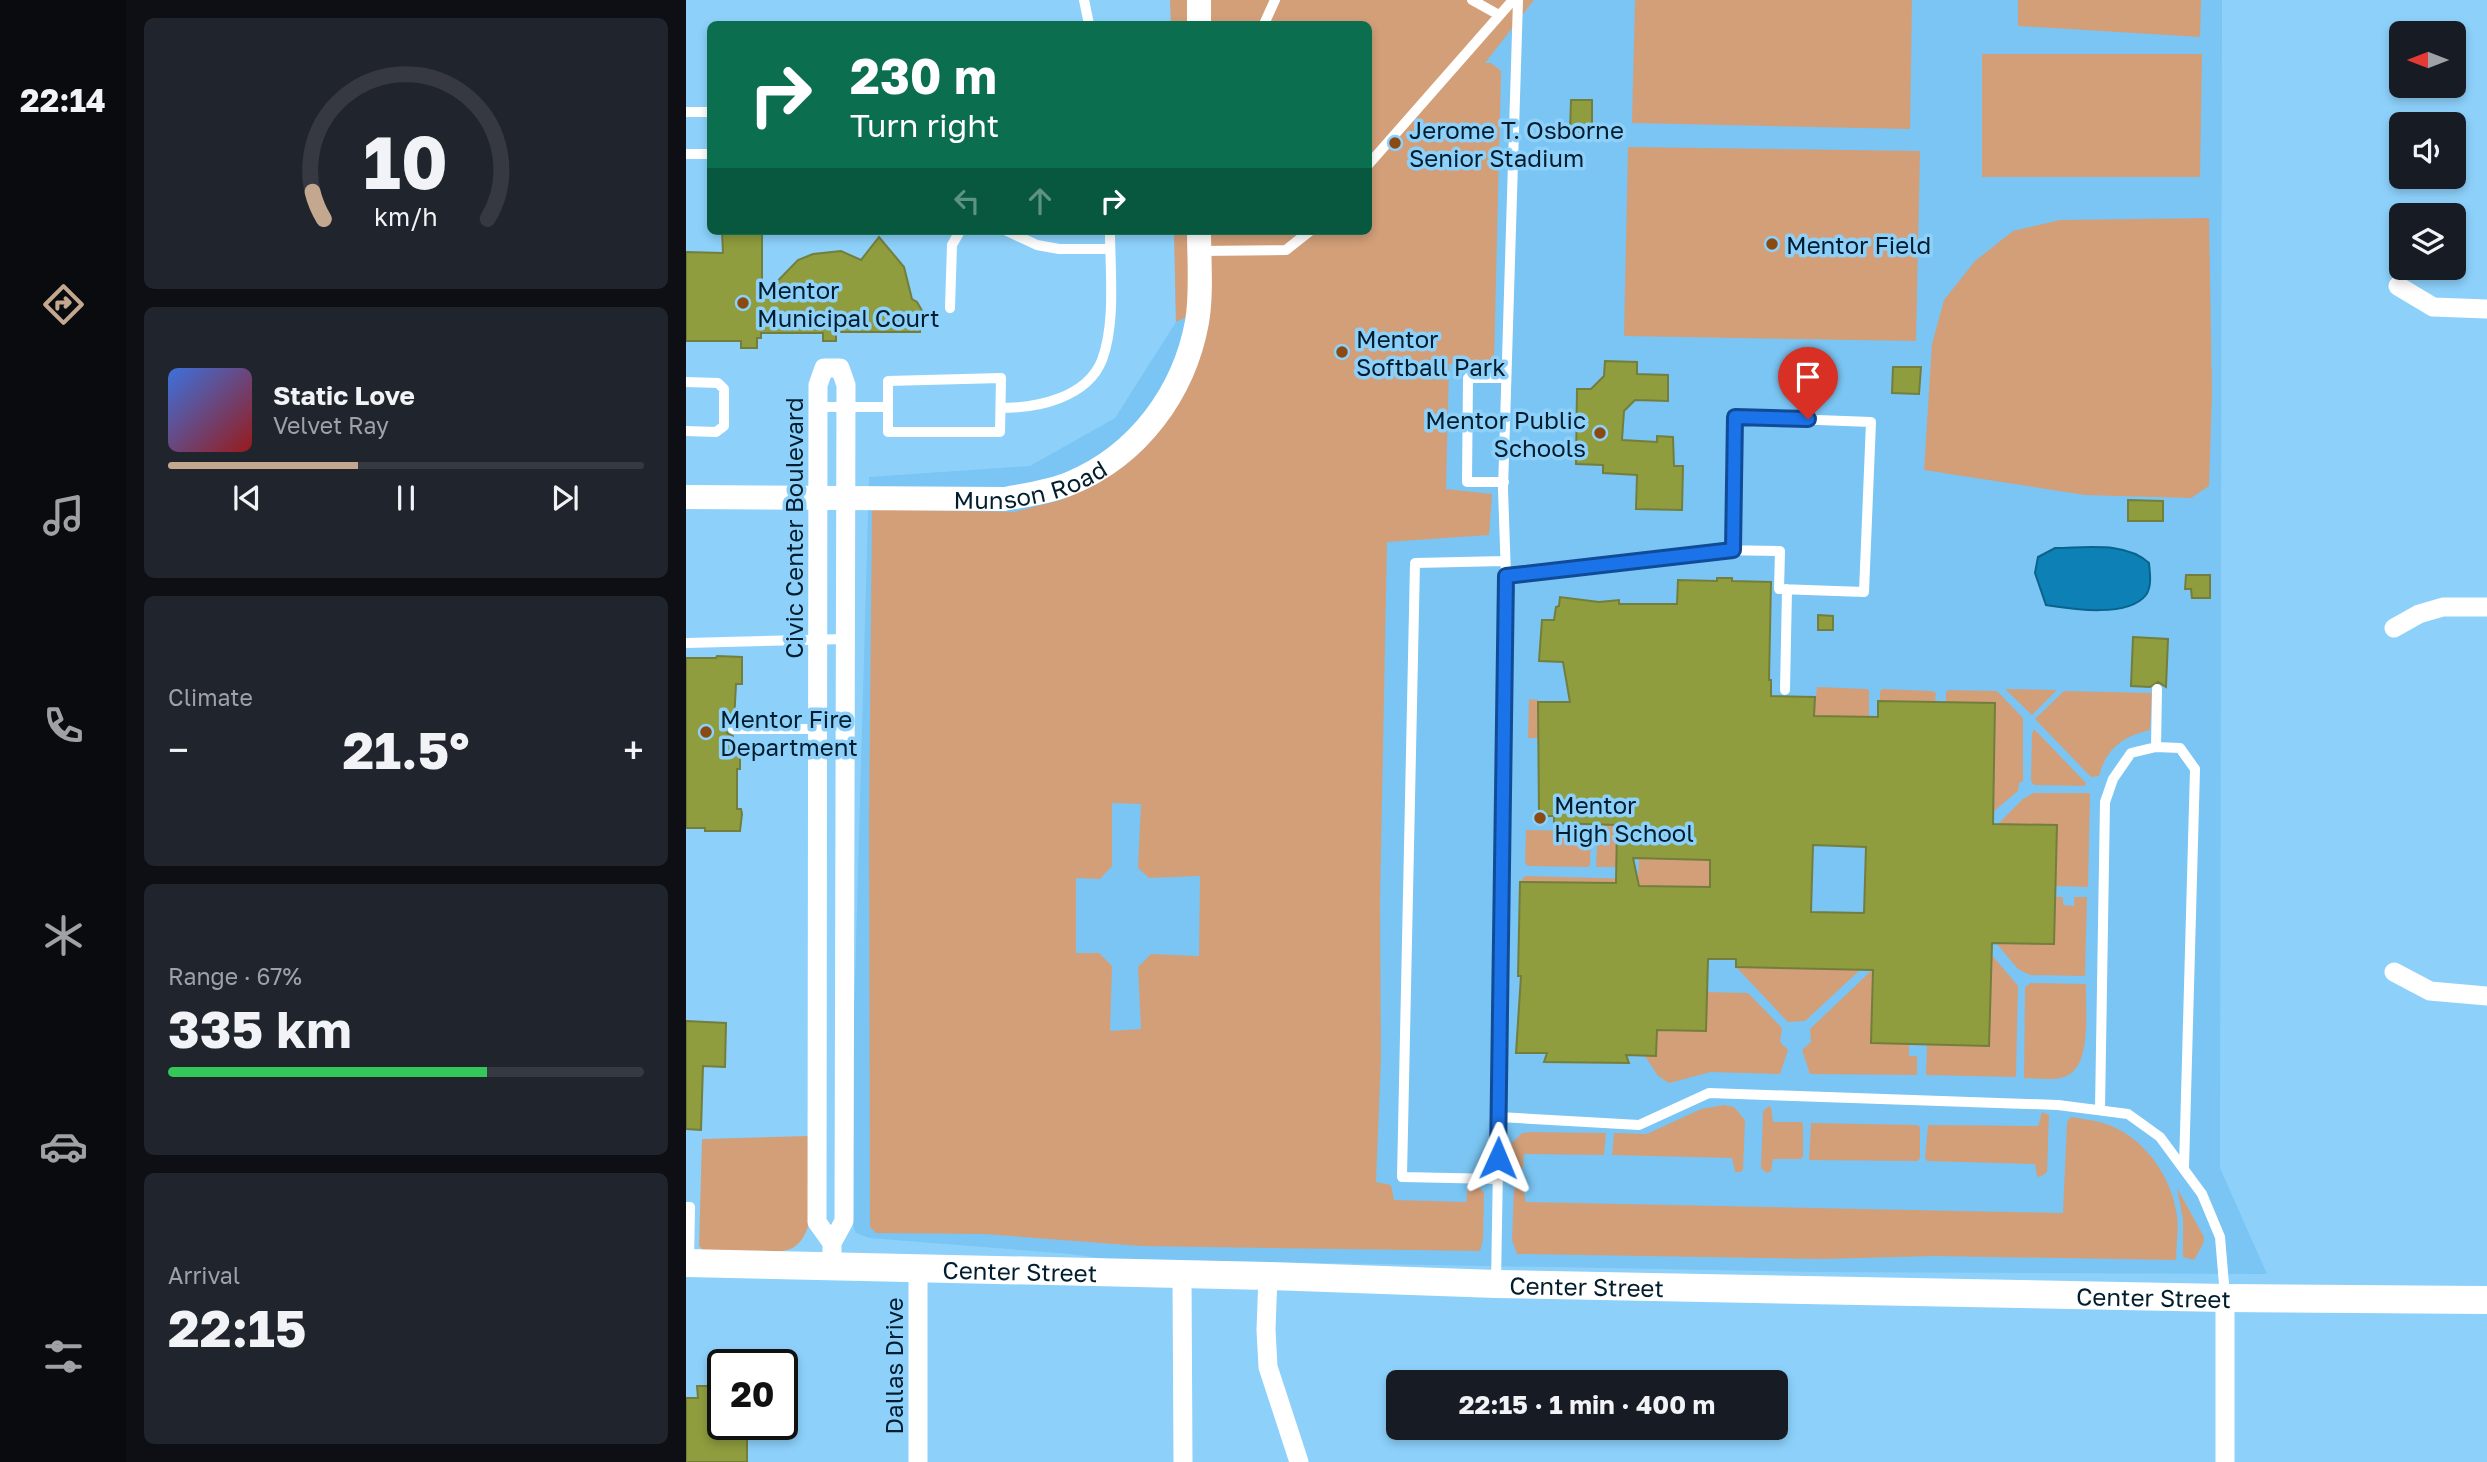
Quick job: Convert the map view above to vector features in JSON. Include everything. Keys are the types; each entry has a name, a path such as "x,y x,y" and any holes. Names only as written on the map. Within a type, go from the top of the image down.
{"main road":[{"name":"Center Street","path":"687,1263 832,1255 918,1269 1496,1284 2225,1298 2487,1300"}],"street":[{"path":"1199,0 1199,21"},
{"name":"Munson Road","path":"686,497 1004,499 1072,483 1119,456 1135,442 1167,401 1181,374 1197,320 1199,241"},
{"path":"2398,286 2433,307 2487,309"},
{"name":"Civic Center Boulevard","path":"824,368 840,368 846,384 844,1221 832,1255 817,1222 818,384 824,368"},
{"path":"2395,628 2419,614 2443,607 2487,607"},
{"path":"2395,972 2430,991 2487,996"},
{"name":"Dallas Drive","path":"918,1269 918,1462"},
{"path":"1182,1274 1183,1462"},
{"path":"1268,1276 1268,1367 1299,1462"},
{"path":"2225,1298 2225,1462"}],"lane":[{"path":"1084,0 1088,21"},
{"path":"1265,21 1275,0"},
{"path":"1472,0 1499,15"},
{"path":"1372,160 1515,0"},
{"path":"1496,1284 1506,576 1504,482 1515,0"},
{"path":"686,112 707,112"},
{"path":"686,154 707,154"},
{"path":"950,308 952,245 958,235"},
{"path":"1016,235 1037,245 1059,249 1110,249"},
{"path":"1001,408 1020,408 1050,402 1083,385 1101,362 1109,332 1110,235"},
{"path":"1199,241 1286,250 1305,235"},
{"path":"1001,378 1000,432 888,432 888,407 888,381 1001,378"},
{"path":"1504,482 1467,482 1468,378 1506,379"},
{"path":"686,382 718,383 724,389 724,426 716,432 686,431"},
{"path":"818,407 888,407"},
{"path":"1506,576 1733,550 1780,551 1779,589 1864,592 1871,422 1735,417 1733,550"},
{"path":"1497,1179 1402,1177 1415,563 1505,561"},
{"path":"1785,690 1787,589"},
{"path":"686,643 845,639"},
{"path":"2156,747 2157,689"},
{"path":"733,729 816,729"},
{"path":"2100,1108 2105,802 2113,779 2131,753 2156,747 2180,748 2195,769 2184,1169"},
{"path":"1499,1117 1639,1125 1709,1093 2100,1108 2128,1114 2160,1137 2202,1194 2220,1237 2225,1298"},
{"path":"686,1206 690,1207 687,1263"}],"shaded area":[{"name":"Mentor High School","path":"1170,0 2222,0 2220,1168 2267,1274 1820,1272 1106,1259 869,1238 856,1233 850,1217 850,1160 869,477 1030,466 1115,418 1176,322 1174,235 1372,235 1372,21 1171,21"},
{"path":"1170,0 1534,0 1485,63 1491,63 1501,71 1494,363 1449,364 1446,489 1492,494 1489,535 1387,542 1380,902 1381,1057 1376,1182 1391,1185 1394,1200 1466,1202 1468,1186 1479,1187 1484,1193 1483,1239 1480,1251 1141,1246 984,1234 876,1233 870,1227 869,821 872,509 1014,512 1061,500 1097,484 1133,458 1173,411 1207,307 1176,322 1174,235 1372,235 1372,21 1171,21","holes":["1112,803 1141,804 1138,868 1149,878 1200,876 1199,956 1151,954 1138,967 1141,1029 1110,1031 1112,966 1099,953 1076,953 1076,878 1100,879 1112,866"]},
{"path":"1635,0 1912,0 1910,129 1632,123"},
{"path":"2018,0 2201,0 2200,37 2018,26"},
{"path":"1982,54 2202,54 2200,177 1982,177"},
{"name":"Mentor Field","path":"1628,147 1920,151 1916,341 1624,336"},
{"path":"2209,218 2212,393 2209,486 2191,498 2085,495 1924,470 1932,344 1944,300 1975,261 2013,231 2060,220"},
{"path":"2105,547 2129,551 2140,556 2149,563 2148,591 2138,602 2113,609 2084,610 2046,605 2035,573 2038,557 2055,548"},
{"path":"1817,687 1867,689 1869,717 1814,716"},
{"path":"1882,689 1932,691 1936,693 1935,702 1880,701"},
{"path":"2005,689 2057,690 2032,715"},
{"path":"1997,691 2023,718 2023,781 2019,783 2018,791 1993,812 1995,703 1946,702 1946,692"},
{"path":"2064,691 2152,693 2150,730 2117,745 2106,758 2099,776 2091,777 2035,719"},
{"path":"1529,699 1538,700 1538,738 1528,738"},
{"path":"2034,729 2086,783 2085,786 2034,785 2031,781"},
{"path":"2033,793 2090,793 2088,887 2055,886 2056,825 1998,824 2023,799"},
{"path":"1598,824 1617,825 1617,867 1596,867"},
{"path":"1526,830 1591,831 1590,865 1528,866 1525,863"},
{"path":"1639,858 1710,860 1709,896 1698,887 1639,886 1638,883 1520,882 1525,876 1638,879"},
{"path":"2055,897 2063,897 2063,905 2074,906 2074,897 2087,897 2085,976 2030,975 2018,969 1996,943 2054,944"},
{"path":"1991,954 2018,986 2016,1077 1926,1075 1927,1044 1989,1045"},
{"path":"1736,967 1860,970 1805,1021 1788,1022"},
{"path":"1873,969 1871,1043 1909,1044 1909,1056 1917,1056 1917,1075 1810,1074 1802,1050 1811,1042 1810,1029"},
{"path":"2031,983 2086,984 2086,1037 2083,1050 2080,1062 2064,1077 2024,1078 2025,987"},
{"path":"1707,992 1748,993 1782,1028 1780,1042 1788,1050 1780,1074 1711,1072 1669,1083 1658,1076 1645,1056 1656,1056 1657,1030"},
{"path":"1724,1105 1734,1107 1745,1120 1741,1172 1735,1172 1732,1158 1612,1155 1614,1133 1647,1134 1701,1109"},
{"path":"1769,1106 1773,1122 1802,1122 1803,1156 1801,1159 1773,1159 1771,1171 1767,1173 1761,1168 1763,1111"},
{"path":"2042,1112 2049,1115 2047,1172 2040,1177 2037,1176 2035,1164 1927,1161 1925,1157 1928,1125 2038,1126"},
{"path":"2071,1117 2099,1122 2117,1129 2143,1147 2153,1159 2169,1186 2174,1201 2178,1221 2176,1260 1934,1256 1822,1259 1517,1254 1512,1240 1514,1189 1519,1187 1523,1188 1526,1202 2063,1213 2067,1122"},
{"path":"1811,1123 1917,1125 1920,1127 1920,1157 1918,1161 1809,1160"},
{"path":"1522,1133 1606,1133 1604,1155 1524,1154 1523,1167 1520,1170 1510,1162 1511,1144"},
{"path":"810,1136 809,1224 799,1243 777,1252 704,1251 699,1246 702,1139"},
{"path":"2177,1188 2204,1237 2194,1260 2183,1257 2183,1220"}],"building":[{"path":"1571,100 1592,100 1592,132 1570,131"},
{"path":"722,235 762,235 762,297 798,260 813,254 841,251 861,260 879,237 904,267 912,299 924,314 920,315 920,332 836,332 836,341 823,341 823,333 761,333 761,338 757,338 757,348 741,348 741,341 686,341 686,252 723,253"},
{"name":"Mentor Public Schools","path":"1605,361 1637,362 1637,374 1668,375 1668,401 1635,400 1624,411 1622,440 1657,442 1657,436 1673,437 1674,466 1683,466 1682,510 1636,509 1637,475 1603,473 1603,465 1576,464 1577,389 1591,389 1604,376"},
{"path":"1893,367 1921,367 1919,394 1892,393"},
{"path":"2128,500 2163,501 2163,521 2128,521"},
{"path":"2186,575 2210,575 2210,598 2192,598 2191,589 2185,589"},
{"name":"Mentor High School","path":"1717,578 1732,578 1732,581 1771,582 1771,696 1815,697 1814,716 1878,717 1878,701 1995,703 1993,824 2057,825 2054,944 1992,943 1989,1046 1871,1043 1873,970 1736,967 1736,959 1708,959 1706,1031 1657,1030 1656,1056 1626,1055 1629,1063 1544,1062 1547,1053 1516,1053 1521,976 1518,976 1520,882 1616,883 1617,825 1554,823 1554,816 1539,816 1538,702 1570,702 1563,662 1539,661 1542,620 1554,620 1560,597 1599,602 1619,600 1619,604 1677,604 1678,580 1717,581","holes":["1813,845 1866,847 1864,913 1811,912","1633,858 1710,860 1710,887 1639,886"]},
{"path":"1818,615 1833,616 1833,630 1818,630"},
{"path":"2133,637 2168,639 2166,687 2158,682 2150,687 2131,686"},
{"path":"742,657 742,684 736,684 734,722 729,723 726,728 727,733 733,736 733,750 740,750 737,809 741,809 742,814 740,831 686,828 686,658"},
{"path":"686,1021 726,1023 725,1067 703,1066 701,1130 686,1129"},
{"path":"697,1386 707,1386 707,1440 747,1440 747,1462 686,1462 686,1398 698,1398"}],"place":[{"name":"Jerome T. Osborne Senior Stadium","path":"1395,143"},
{"name":"Mentor Field","path":"1772,244"},
{"name":"Mentor Municipal Court","path":"743,303"},
{"name":"Mentor Softball Park","path":"1342,352"},
{"name":"Mentor Public Schools","path":"1600,433"},
{"name":"Mentor Fire Department","path":"706,732"},
{"name":"Mentor High School","path":"1540,818"}],"route":[{"path":"1498,1158 1506,576 1733,550 1735,417 1808,419"}]}
